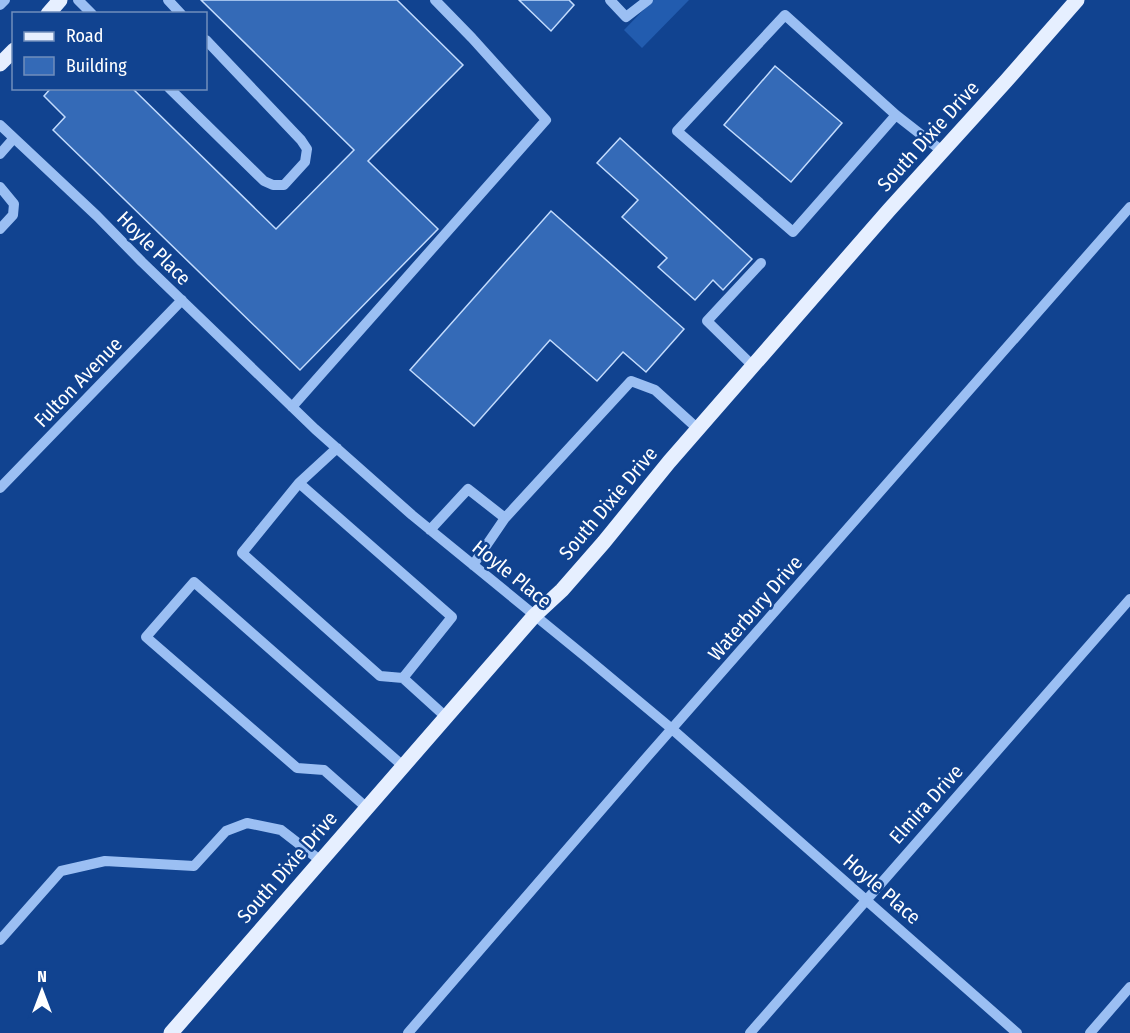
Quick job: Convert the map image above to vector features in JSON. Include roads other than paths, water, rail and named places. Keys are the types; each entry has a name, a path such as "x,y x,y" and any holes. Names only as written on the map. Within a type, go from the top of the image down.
{"main road":[{"path":"50,12 60,0"},
{"name":"South Dixie Drive","path":"171,1033 534,616 583,566 753,366 1077,0"},
{"path":"0,64 12,52"}],"street":[{"path":"0,5 5,0"},
{"path":"78,0 90,12"},
{"path":"168,0 179,12"},
{"path":"292,407 546,120 435,0"},
{"path":"610,0 626,17 648,0"},
{"path":"896,115 793,232 677,131 785,15 896,115 942,151"},
{"path":"171,90 264,181 273,185 284,185 306,162 307,149 302,140 207,41"},
{"name":"Hoyle Place","path":"0,125 337,448 430,530 672,729 1017,1033"},
{"path":"0,154 14,138"},
{"path":"0,187 14,204 13,215 0,230"},
{"name":"Waterbury Drive","path":"408,1033 1130,207"},
{"path":"753,366 707,321 760,263"},
{"name":"Fulton Avenue","path":"0,488 182,300"},
{"path":"473,565 505,518 631,381 655,390 698,429"},
{"path":"337,448 299,483 242,554 380,676 403,678 446,717"},
{"path":"299,483 452,617 403,678"},
{"path":"430,530 468,489 505,518"},
{"path":"367,808 324,770 297,768 146,637 194,582 403,766"},
{"name":"Elmira Drive","path":"750,1033 1130,599"},
{"path":"0,940 61,871 105,861 194,866 226,831 247,823 281,830 321,861"},
{"path":"1090,1033 1130,987"}]}
